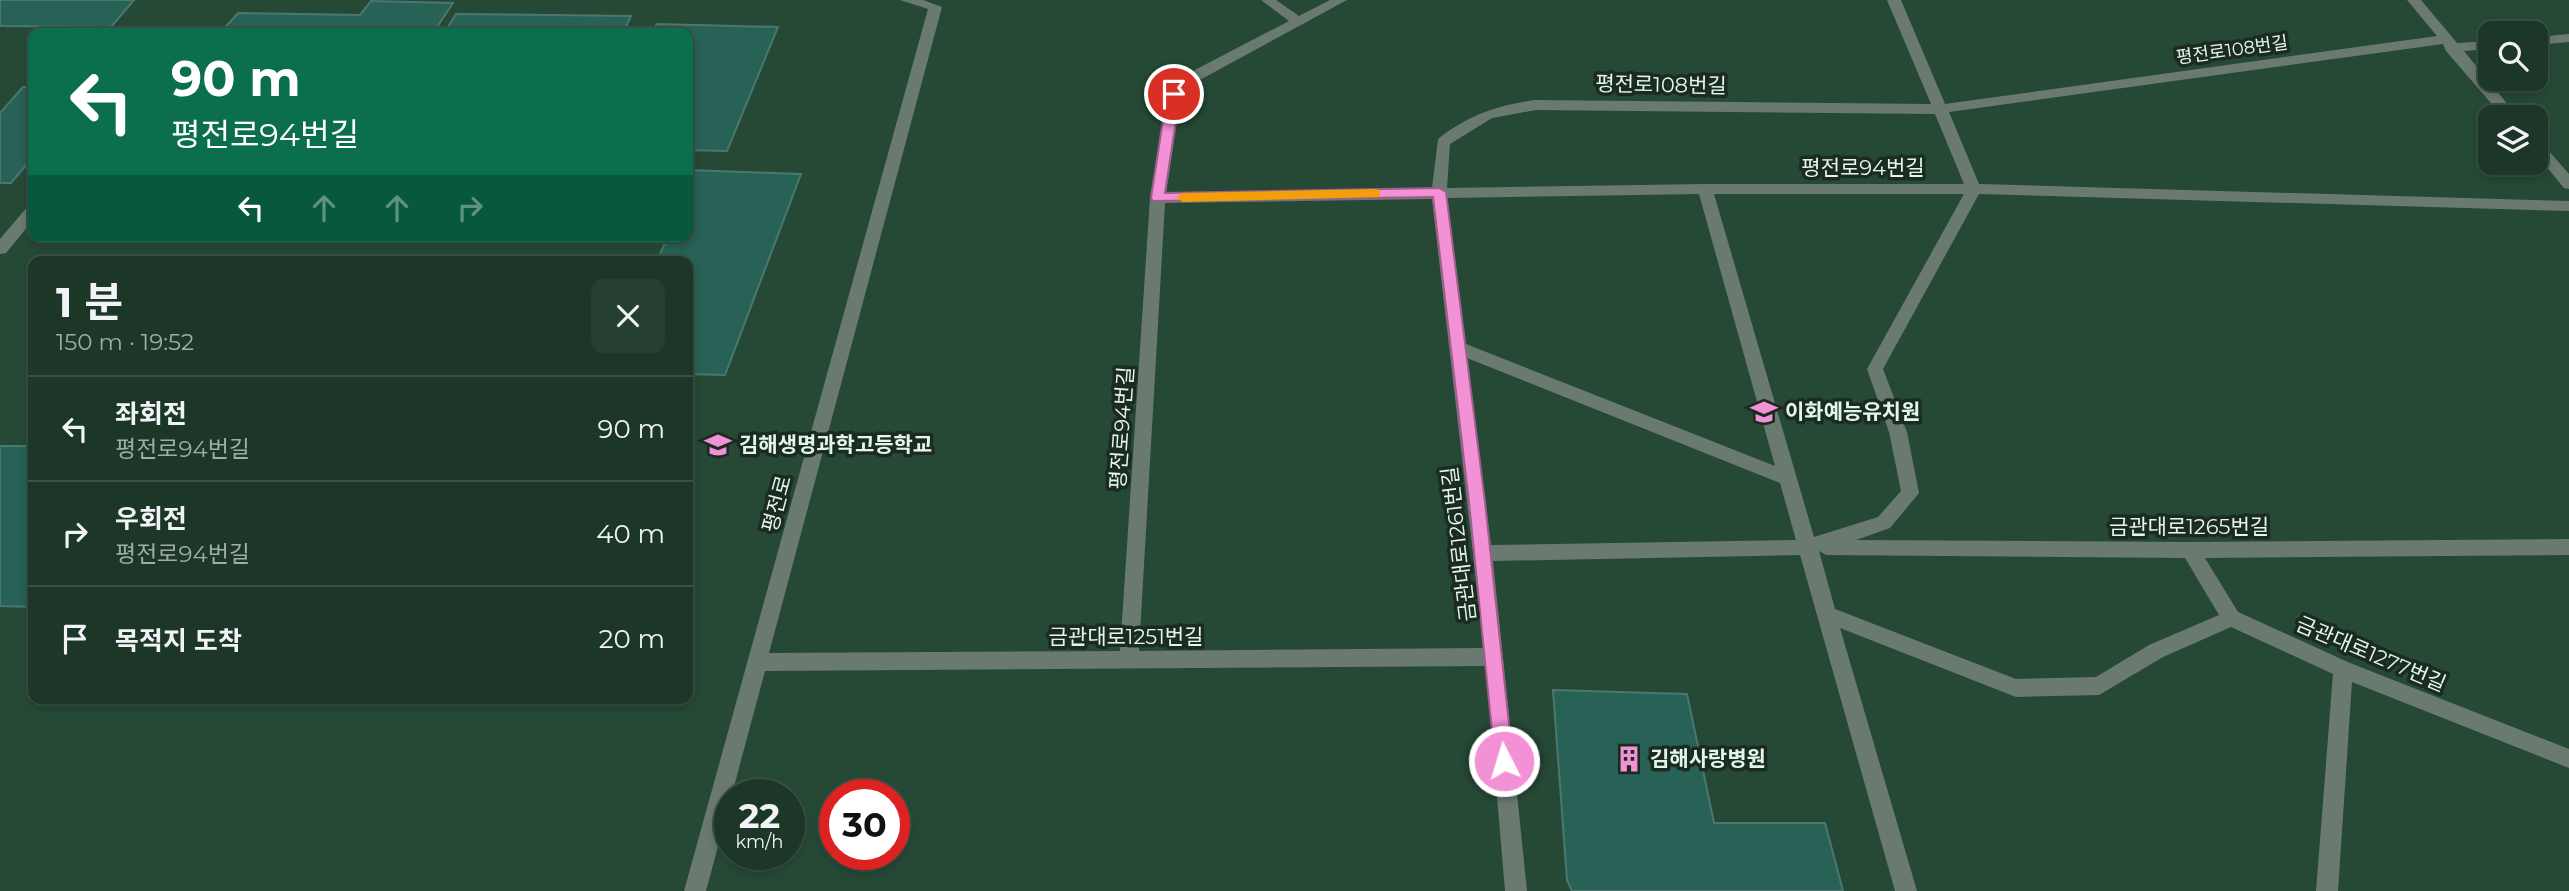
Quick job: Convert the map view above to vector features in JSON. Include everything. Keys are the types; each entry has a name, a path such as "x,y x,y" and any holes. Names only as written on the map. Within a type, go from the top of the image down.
{"street":[{"name":"평전로","path":"695,891 942,3 907,0"},
{"path":"1268,0 1298,22"},
{"name":"평전로94번길","path":"1129,660 1158,198 1174,94 1182,84 1196,75 1340,0"},
{"path":"1483,553 1808,547 1884,523 1910,493 1898,432 1875,369 1974,189 1894,0"},
{"path":"2414,0 2501,105"},
{"path":"2548,40 2569,38"},
{"name":"평전로108번길","path":"1439,192 1443,142 1468,122 1500,109 1536,105 1940,110 2449,44 2478,45"},
{"path":"2548,159 2569,184"},
{"path":"1705,189 1906,891"},
{"name":"평전로94번길","path":"1158,198 1705,189 1974,189 2569,206"},
{"name":"금관대로1261번길","path":"1439,192 1483,553 1516,891"},
{"path":"0,250 28,217"},
{"path":"1459,348 1787,478"},
{"name":"금관대로1265번길","path":"1808,547 2190,550 2569,547"},
{"path":"1826,614 2016,688 2099,686 2156,651 2231,618 2190,550"},
{"name":"금관대로1277번길","path":"2231,618 2343,669 2569,760"},
{"name":"금관대로1251번길","path":"758,662 1494,657"},
{"path":"2326,891 2343,669"}],"building":[{"path":"0,0 134,0 111,27 0,26"},
{"path":"371,1 453,3 436,28 224,28 238,13 360,15"},
{"path":"456,14 631,16 625,28 447,28"},
{"path":"657,24 778,27 727,151 693,150 693,28 655,28"},
{"path":"23,87 28,87 28,163 11,183 0,183 0,113"},
{"path":"693,170 801,174 725,375 693,374 693,256 659,256 665,242 693,242"},
{"path":"0,446 28,446 28,607 0,606"},
{"name":"김해사랑병원","path":"1553,690 1687,694 1714,823 1825,823 1843,891 1572,891 1567,880"}],"slow traffic":[{"path":"1183,197 1375,194"}],"place":[{"name":"이화예능유치원","path":"1764,412"},
{"name":"김해생명과학고등학교","path":"718,445"},
{"name":"김해사랑병원","path":"1629,759"}],"route":[{"path":"1174,94 1158,198 1439,192 1477,502 1504,761"}]}
